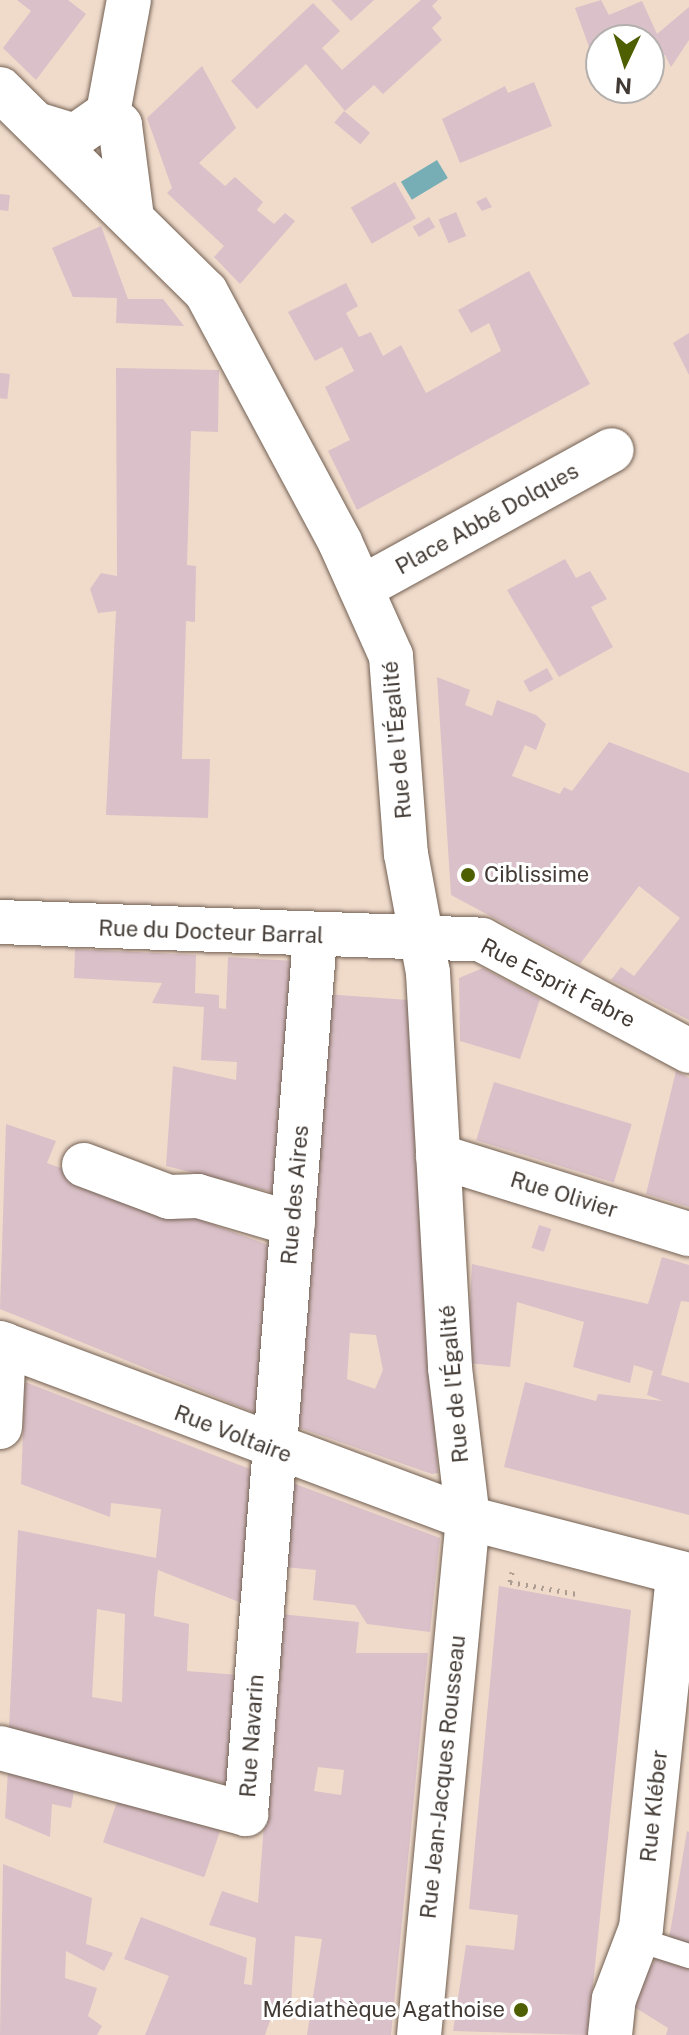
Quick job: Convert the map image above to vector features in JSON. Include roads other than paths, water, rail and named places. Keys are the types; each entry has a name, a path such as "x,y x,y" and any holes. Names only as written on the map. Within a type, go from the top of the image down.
{"street":[{"path":"36,124 75,136 108,113 129,0"},
{"name":"Rue de l'Égalité","path":"0,89 132,218 224,319 361,588 391,656 406,854 421,938 450,1368 468,1518"},
{"path":"108,113 120,125 132,218"},
{"name":"Place Abbé Dolques","path":"361,588 612,450"},
{"name":"Rue du Docteur Barral","path":"0,922 315,938 421,938"},
{"name":"Rue des Aires","path":"273,1451 315,938"},
{"name":"Rue Esprit Fabre","path":"421,938 482,940 689,1051"},
{"name":"Rue Olivier","path":"438,1156 689,1234"},
{"path":"84,1165 169,1197 198,1196 293,1224"},
{"path":"0,1427 2,1344"},
{"name":"Rue Voltaire","path":"2,1344 273,1451 468,1518 684,1574"},
{"name":"Rue Navarin","path":"0,1748 246,1814 273,1451"},
{"name":"Rue Jean-Jacques Rousseau","path":"419,2035 468,1518"},
{"name":"Rue Kléber","path":"610,2035 614,1999 636,1939 673,1789 684,1574"}],"lane":[{"path":"636,1939 689,1956"}],"water":[{"path":"437,160 448,178 412,200 401,182"}],"place":[{"name":"Ciblissime","path":"468,875"},
{"name":"Médiathèque Agathoise","path":"521,2010"}]}
